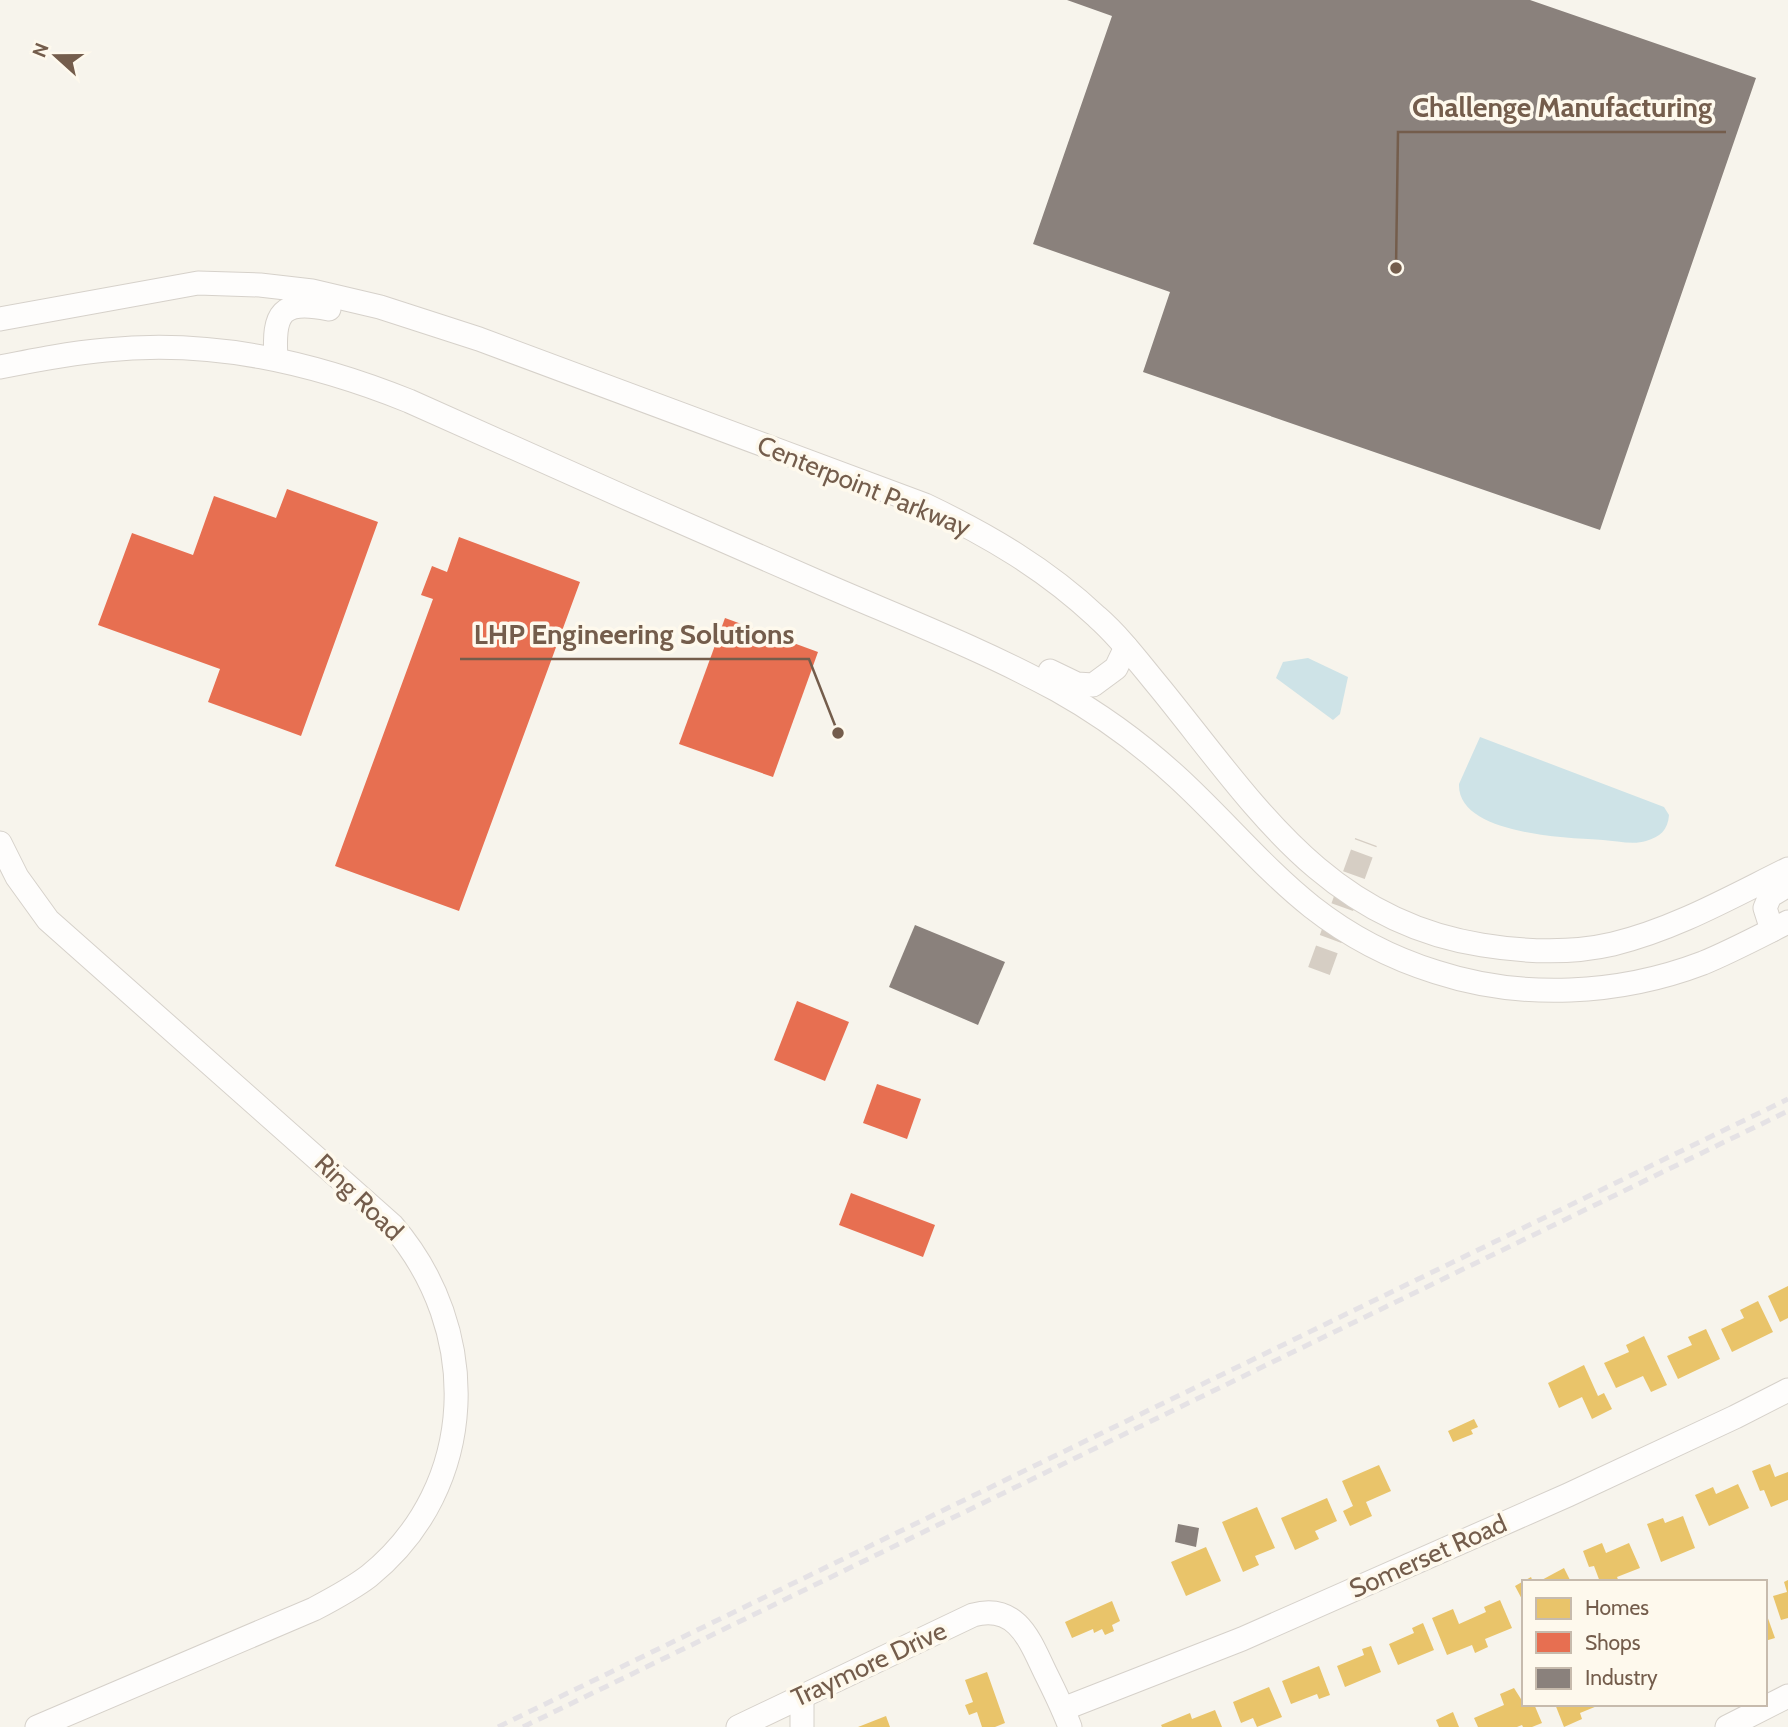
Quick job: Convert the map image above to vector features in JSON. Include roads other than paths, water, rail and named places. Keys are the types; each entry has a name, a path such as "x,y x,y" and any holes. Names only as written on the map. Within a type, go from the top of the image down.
{"street":[{"name":"Centerpoint Parkway","path":"0,319 198,283 260,285 312,291 350,299 478,338 914,500 988,536 1041,569 1098,617 1300,856 1334,884 1367,906 1420,930 1462,942 1514,950 1579,950 1650,933 1688,918 1788,869"},
{"path":"276,358 278,317 286,308 294,305 351,313 424,336 478,338"},
{"path":"0,367 81,353 144,348 222,350 276,358 361,382 409,401 935,633 1059,691 1142,747 1180,779 1312,907 1384,952 1437,973 1507,988 1548,990 1594,989 1639,982 1707,961 1780,926 1765,908 1770,896 1788,885"},
{"path":"841,592 901,605 994,644 1077,684 1093,685 1106,678 1116,668 1126,647"},
{"name":"Ring Road","path":"0,843 17,877 48,920 392,1225 412,1250 437,1292 452,1339 457,1374 455,1422 438,1484 423,1513 404,1540 370,1575 343,1594 314,1609 37,1727"},
{"name":"Somerset Road","path":"1066,1718 1568,1495 1788,1390"},
{"name":"Traymore Drive","path":"738,1727 973,1615 991,1613 1016,1623 1028,1635 1066,1718"},
{"path":"1727,1727 1788,1696"},
{"path":"802,1697 802,1727"}],"tunnel":[{"path":"1319,971 1366,842"}],"railway":[{"path":"498,1727 1788,1099"},
{"path":"523,1727 1788,1111"}],"place":[{"name":"Challenge Manufacturing","path":"1396,268"},
{"name":"LHP Engineering Solutions","path":"838,733"}]}
